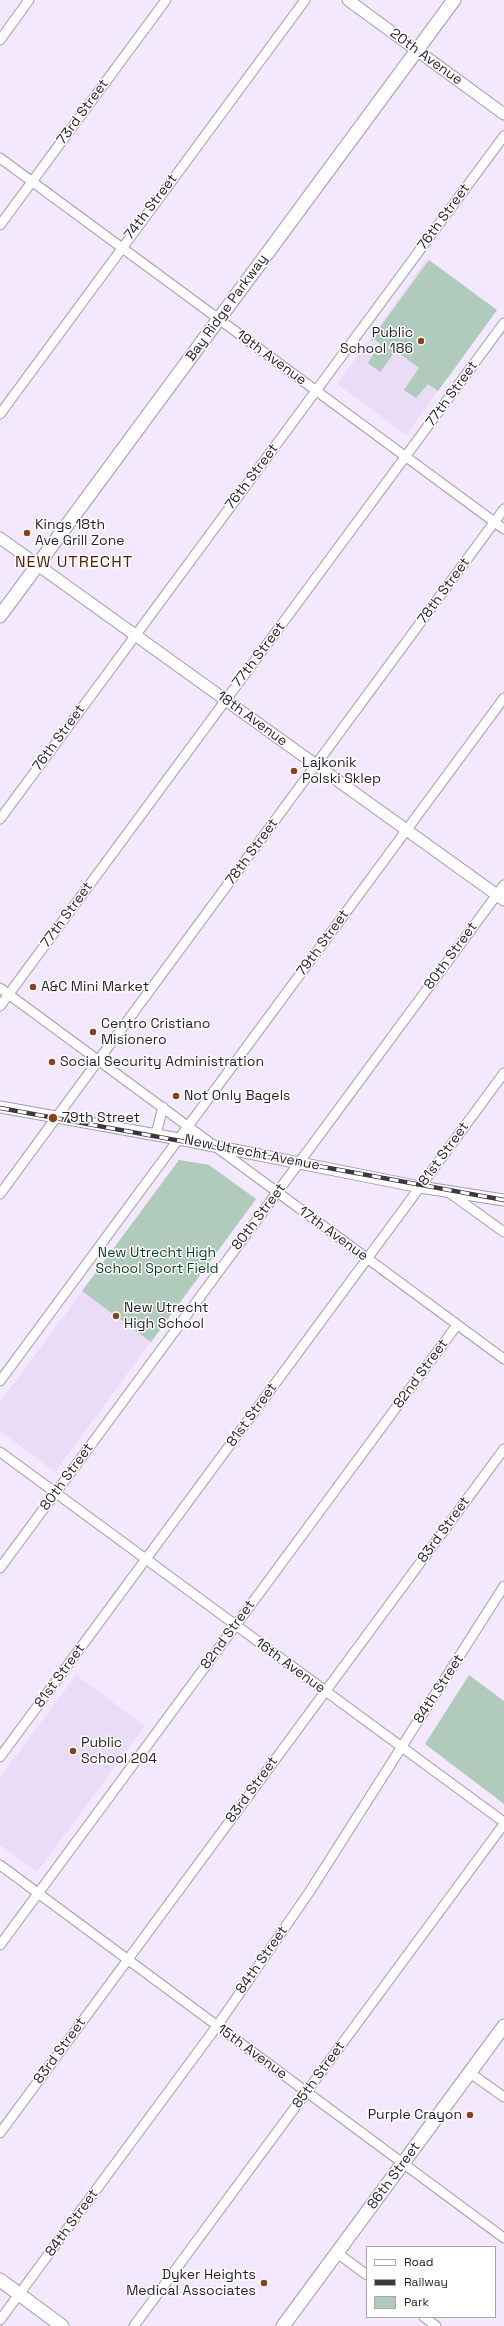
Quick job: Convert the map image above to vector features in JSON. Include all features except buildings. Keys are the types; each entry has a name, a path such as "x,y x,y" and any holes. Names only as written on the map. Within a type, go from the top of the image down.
{"main road":[{"name":"Bay Ridge Parkway","path":"0,616 454,0"},
{"name":"86th Street","path":"283,2326 504,2026"},
{"path":"0,2280 62,2326"}],"street":[{"path":"0,40 29,0"},
{"name":"73rd Street","path":"0,225 166,0"},
{"name":"74th Street","path":"0,414 305,0"},
{"name":"20th Avenue","path":"348,0 504,114"},
{"name":"76th Street","path":"0,819 504,136"},
{"name":"19th Avenue","path":"0,158 504,529"},
{"name":"77th Street","path":"0,1006 504,322"},
{"name":"78th Street","path":"0,1194 97,1060 504,510"},
{"name":"18th Avenue","path":"0,538 134,636 500,897"},
{"name":"79th Street","path":"0,1381 504,698"},
{"name":"80th Street","path":"0,1568 300,1162 500,897 504,885"},
{"name":"17th Avenue","path":"0,988 366,1259 504,1359"},
{"name":"81st Street","path":"0,1757 504,1073"},
{"name":"New Utrecht Avenue","path":"0,1108 179,1138 420,1187 504,1200"},
{"path":"156,1134 163,1108"},
{"path":"447,1191 504,1232"},
{"name":"82nd Street","path":"0,1945 457,1325"},
{"name":"83rd Street","path":"0,2133 504,1448"},
{"name":"16th Avenue","path":"0,1452 147,1558 235,1625 402,1746 504,1823"},
{"name":"84th Street","path":"0,2320 217,2026 310,1891 504,1586"},
{"name":"85th Street","path":"134,2326 307,2093 504,1823"},
{"name":"15th Avenue","path":"0,1865 504,2238"},
{"path":"470,2073 504,2097"},
{"path":"337,2253 366,2274"},
{"path":"425,2318 436,2326"}],"shaded area":[{"name":"Public School 186","path":"427,259 497,310 406,435 337,384"},
{"name":"New Utrecht High School","path":"179,1160 209,1165 256,1199 55,1472 0,1431 0,1402"},
{"name":"Public School 204","path":"76,1675 145,1726 37,1872 0,1845 0,1777"}],"green space":[{"name":"Public School 186","path":"429,260 497,310 438,391 428,384 416,398 404,390 419,368 400,354 404,347 401,344 380,372 368,363 380,344 374,339 370,341"},
{"name":"New Utrecht High School Sport Field","path":"179,1160 209,1165 256,1199 151,1342 82,1291"},
{"path":"469,1675 504,1701 504,1804 425,1744"}],"railway":[{"path":"0,1108 504,1200"}],"place":[{"name":"Public School 186","path":"421,341"},
{"name":"Kings 18th Ave Grill Zone","path":"27,533"},
{"name":"Lajkonik Polski Sklep","path":"294,771"},
{"name":"A&C Mini Market","path":"33,987"},
{"name":"Centro Cristiano Misionero","path":"93,1032"},
{"name":"Social Security Administration","path":"52,1062"},
{"name":"Not Only Bagels","path":"176,1096"},
{"name":"79th Street","path":"53,1118"},
{"name":"New Utrecht High School","path":"116,1316"},
{"name":"Public School 204","path":"73,1751"},
{"name":"Purple Crayon","path":"470,2115"},
{"name":"Dyker Heights Medical Associates","path":"264,2283"}],"district":[{"name":"NEW UTRECHT","path":"74,563"}]}
